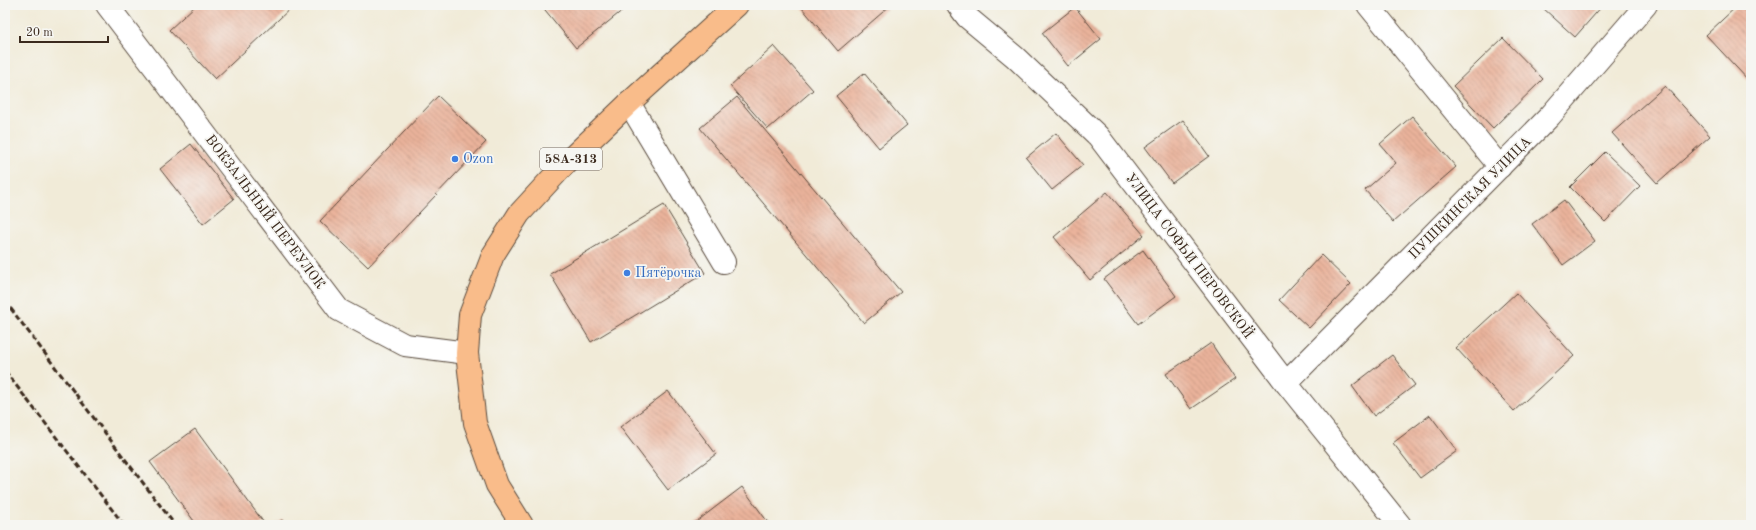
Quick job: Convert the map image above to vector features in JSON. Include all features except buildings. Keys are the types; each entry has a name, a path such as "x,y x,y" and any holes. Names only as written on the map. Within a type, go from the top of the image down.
{"main road":[{"name":"58А-313","path":"522,525 496,485 475,423 467,353 470,315 494,255 519,214 564,166 629,103 736,5"}],"street":[{"name":"ВОКЗАЛЬНЫЙ ПЕРЕУЛОК","path":"108,5 339,310 405,346 467,353"},
{"name":"УЛИЦА СОФЬИ ПЕРОВСКОЙ","path":"958,5 967,17 1015,57 1098,136 1286,383 1400,525"},
{"path":"1368,5 1500,167"},
{"name":"ПУШКИНСКАЯ УЛИЦА","path":"1286,383 1550,116 1646,5"},
{"path":"629,103 724,262"}],"railway":[{"path":"5,301 175,525"},
{"path":"5,371 124,525"}],"place":[{"name":"Ozon","path":"455,159"},
{"name":"Пятёрочка","path":"627,273"}]}
